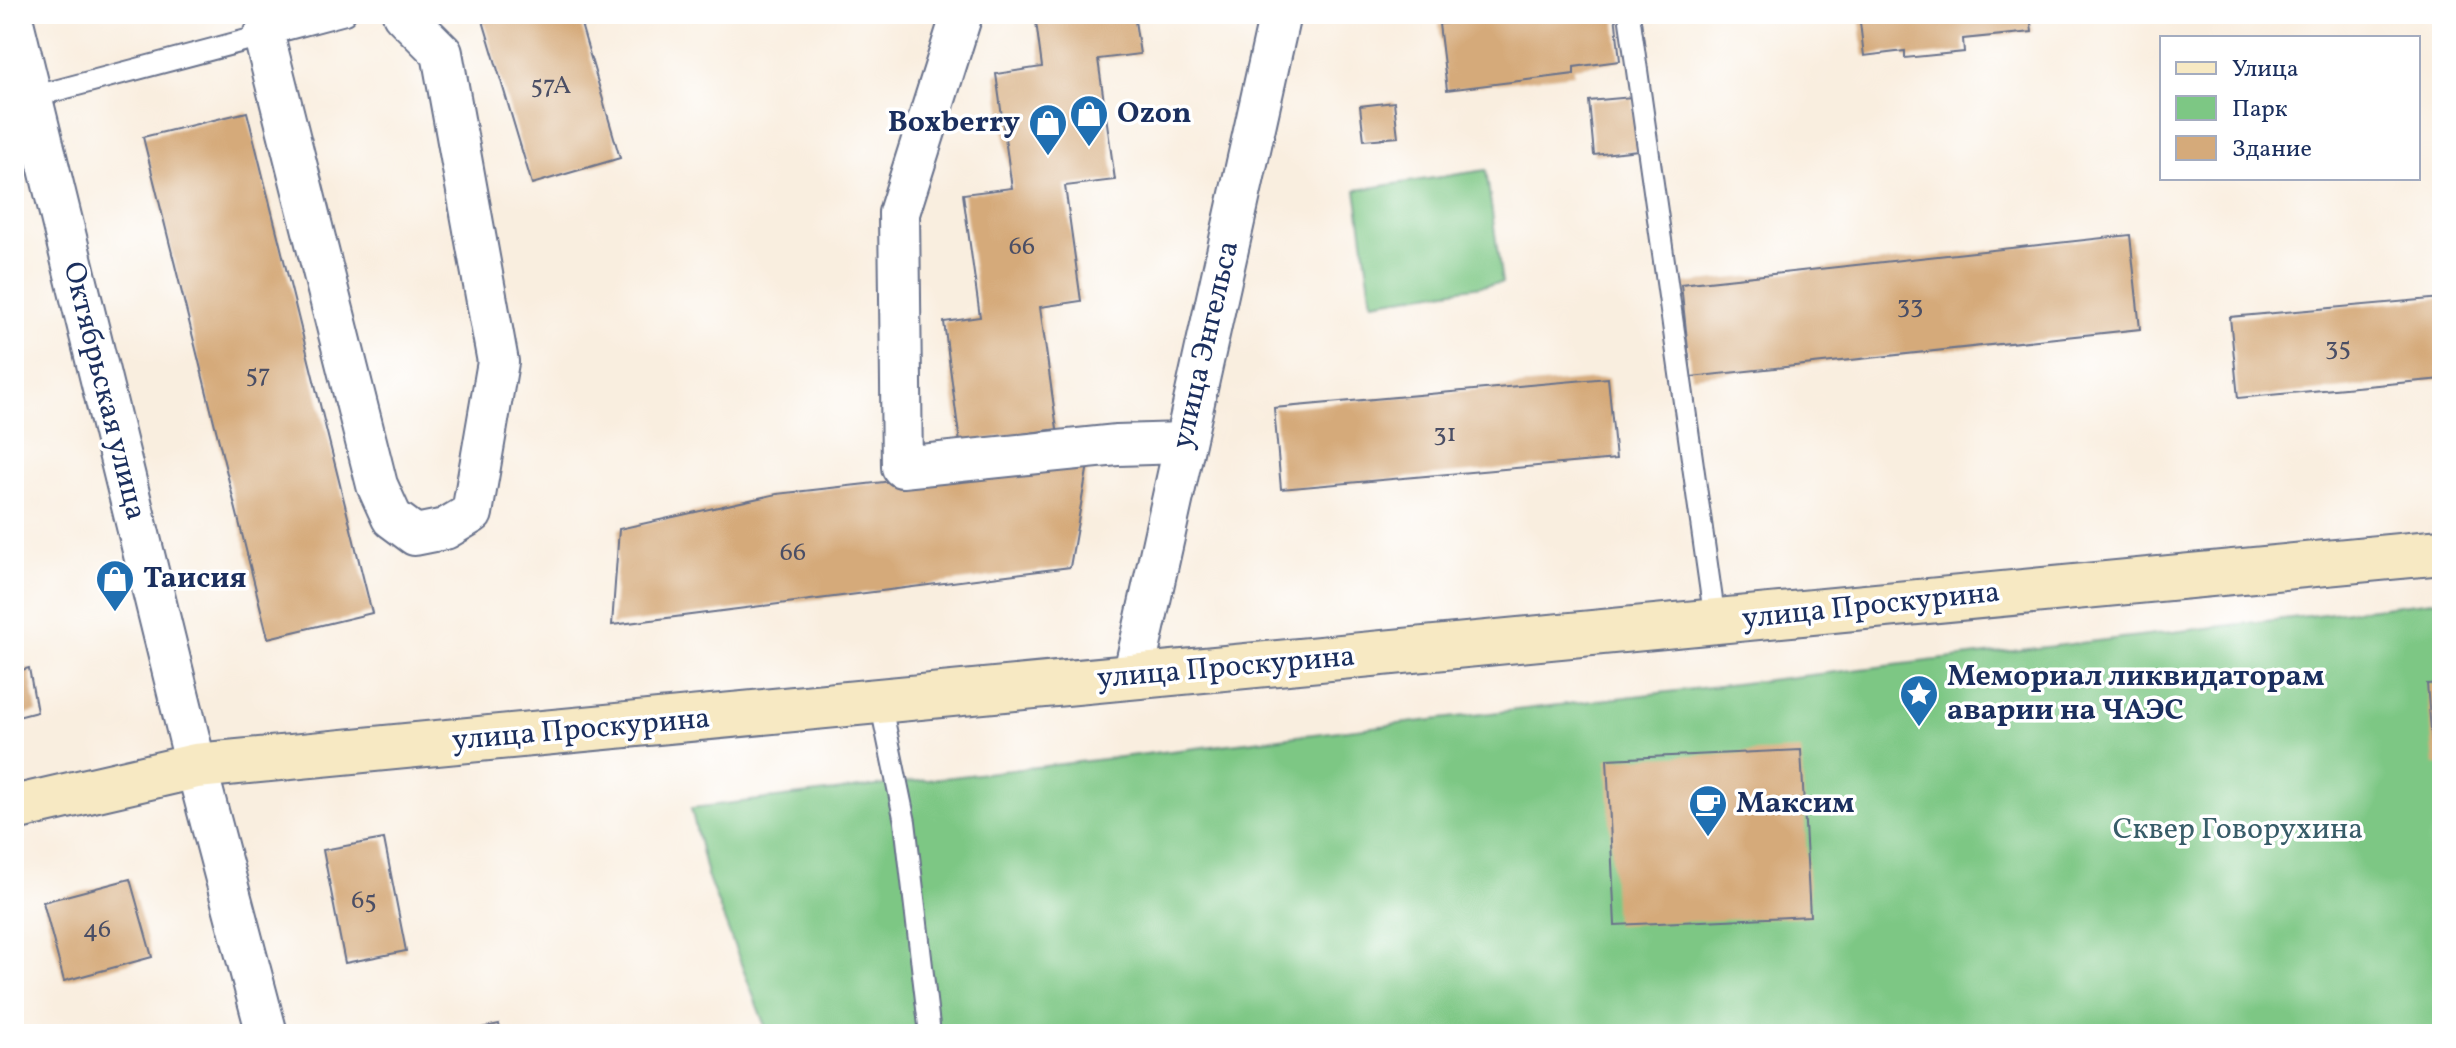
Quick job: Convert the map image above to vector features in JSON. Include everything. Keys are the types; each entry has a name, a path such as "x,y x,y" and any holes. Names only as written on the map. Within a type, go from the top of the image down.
{"street":[{"path":"264,36 377,485 392,518 415,535 445,529 472,513 498,362 442,53 403,14"},
{"path":"962,14 899,213 902,467 1117,445 1184,443"},
{"name":"улица Энгельса","path":"1133,677 1280,14"},
{"name":"Октябрьская улица","path":"14,26 196,766 267,1034"},
{"name":"улица Проскурина","path":"14,808 196,766 2442,552"}],"lane":[{"path":"32,97 345,14"},
{"path":"1629,14 1715,621"},
{"path":"880,701 905,822 930,1034"}],"green space":[{"path":"1486,170 1502,283 1372,302 1356,190"},
{"name":"Сквер Говорухина","path":"2442,600 2442,1034 768,1034 707,875 691,808"}],"building":[{"path":"481,14 578,14 620,158 532,184"},
{"path":"1035,14 1134,14 1140,54 1098,59 1115,180 1065,186 1081,301 1040,307 1057,429 960,443 944,322 980,317 963,194 1012,188 996,74 1042,67"},
{"path":"1464,14 1615,14 1620,61 1574,67 1574,74 1447,90 1439,24 1464,21"},
{"path":"1859,14 2030,14 2032,32 1963,39 1964,52 1905,58 1905,51 1864,56"},
{"path":"1632,97 1638,150 1594,155 1589,101"},
{"path":"1394,102 1398,137 1364,140 1360,106"},
{"path":"247,112 372,613 268,638 143,137"},
{"path":"2130,235 2140,329 1691,377 1681,284"},
{"path":"2442,298 2442,379 2238,398 2230,317"},
{"path":"1608,378 1616,459 1281,489 1274,408"},
{"path":"1089,459 1070,567 612,625 619,529 777,494"},
{"path":"29,668 37,712 14,718 14,672"},
{"path":"2442,683 2442,765 2434,765 2427,684"},
{"name":"Максим","path":"1801,750 1810,916 1615,925 1607,759"},
{"path":"384,839 406,951 345,963 323,850"},
{"path":"130,879 152,957 64,981 43,902"},
{"path":"499,1024 501,1034 459,1034 459,1033"}],"place":[{"name":"Ozon","path":"1089,148"},
{"name":"Boxberry","path":"1048,157"},
{"name":"Таисия","path":"115,613"},
{"name":"Мемориал ликвидаторам аварии на ЧАЭС","path":"1919,728"},
{"name":"Максим","path":"1708,838"}]}
